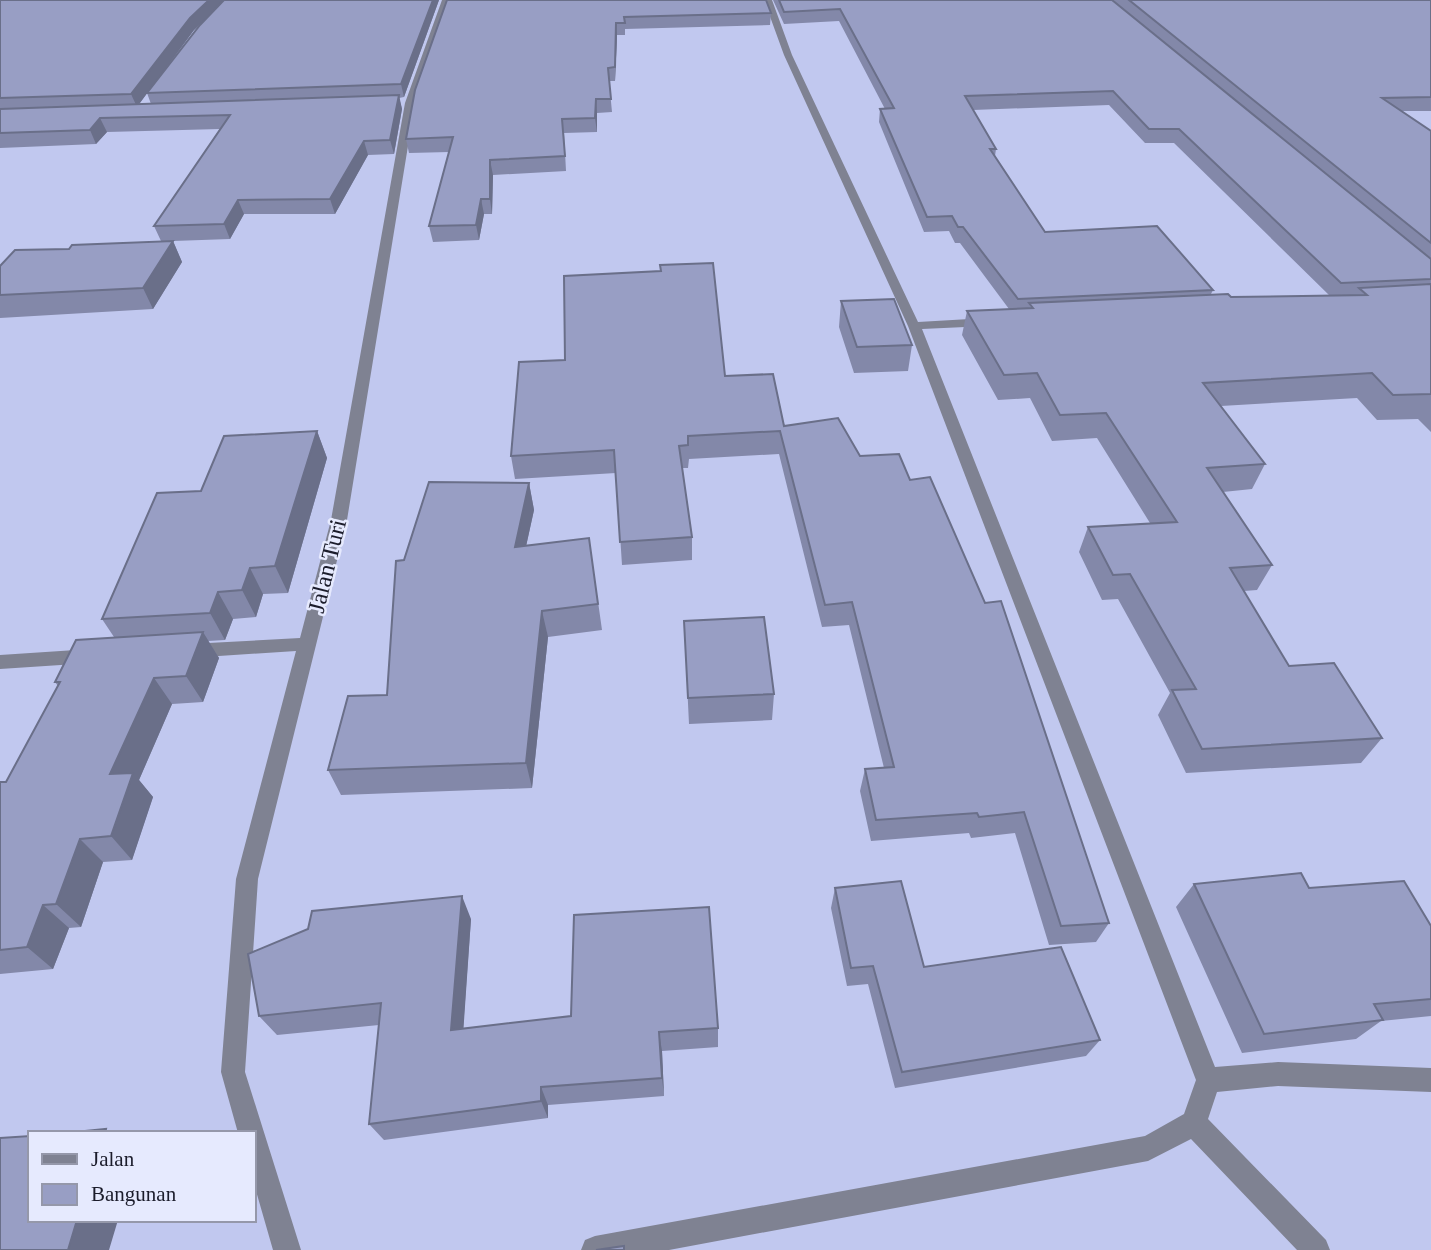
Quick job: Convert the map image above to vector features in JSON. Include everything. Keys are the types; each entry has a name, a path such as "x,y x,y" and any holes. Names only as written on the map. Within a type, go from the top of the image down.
{"street":[{"name":"Jalan Turi","path":"250,1131 233,1072 247,879 339,520 404,103 446,0"},
{"path":"595,1250 1147,1148 1194,1123 1208,1080 914,326 788,55 768,0"},
{"path":"914,326 998,322"},
{"path":"174,652 308,644"},
{"path":"0,662 107,655"},
{"path":"1208,1080 1279,1074 1431,1080"},
{"path":"1194,1123 1316,1250"},
{"path":"256,1148 287,1250"}],"building":[{"path":"0,0 209,0 190,18 131,94 0,98"},
{"path":"224,0 433,0 401,84 147,93 200,25"},
{"path":"447,0 766,0 771,13 624,17 625,23 616,23 615,67 608,68 611,99 596,99 595,118 562,119 565,156 490,160 490,199 481,199 476,225 429,226 453,137 406,139 415,90"},
{"path":"779,0 1112,0 1431,259 1431,279 1341,283 1179,129 1149,129 1113,91 965,96 996,149 990,149 1045,232 1157,226 1213,290 1018,299 963,227 958,227 952,216 927,217 880,109 894,108 840,9 784,12"},
{"path":"1129,0 1431,0 1431,97 1382,98 1431,131 1431,243"},
{"path":"399,95 390,140 364,141 330,199 238,200 224,224 154,226 230,115 100,118 90,130 0,133 0,109"},
{"path":"173,241 143,288 0,295 0,266 15,250"},
{"path":"713,263 725,376 773,374 784,426 838,418 860,456 899,454 910,480 930,477 985,603 1001,601 1109,923 1061,926 1024,812 979,817 977,813 876,820 865,769 894,767 852,602 825,605 780,431 688,436 688,445 679,446 692,537 620,542 614,450 511,456 519,362 565,360 564,276 661,271 660,265"},
{"path":"1431,284 1431,394 1393,395 1372,373 1203,383 1265,464 1207,468 1272,565 1230,568 1289,666 1334,663 1382,738 1202,749 1172,690 1196,689 1130,574 1113,575 1088,527 1177,522 1106,413 1060,415 1037,373 1004,375 967,311 1033,308 1029,303 1228,294 1231,297 1367,295 1359,288"},
{"path":"894,299 912,345 857,347 841,301"},
{"path":"317,431 275,566 250,568 242,590 218,592 210,613 102,619 157,493 201,491 224,436"},
{"path":"429,482 529,483 515,547 589,538 598,604 542,611 526,763 328,770 348,696 387,695 396,561 404,560"},
{"path":"764,617 774,694 688,698 684,621"},
{"path":"203,632 186,676 154,678 110,774 133,773 111,836 80,839 56,904 43,905 27,947 0,950 0,782 6,782 60,682 55,682 76,640"},
{"path":"1301,873 1309,888 1404,881 1431,926 1431,999 1374,1004 1383,1020 1264,1034 1194,884"},
{"path":"901,881 924,967 1061,947 1100,1040 902,1072 873,966 851,968 835,888"},
{"path":"462,896 451,1030 571,1016 574,915 709,907 718,1028 659,1032 662,1078 541,1087 541,1101 369,1124 381,1003 259,1016 248,954 308,929 312,911"},
{"path":"28,1136 28,1222 76,1222 68,1250 0,1250 0,1138"},
{"path":"624,1246 624,1250 596,1250"}]}
